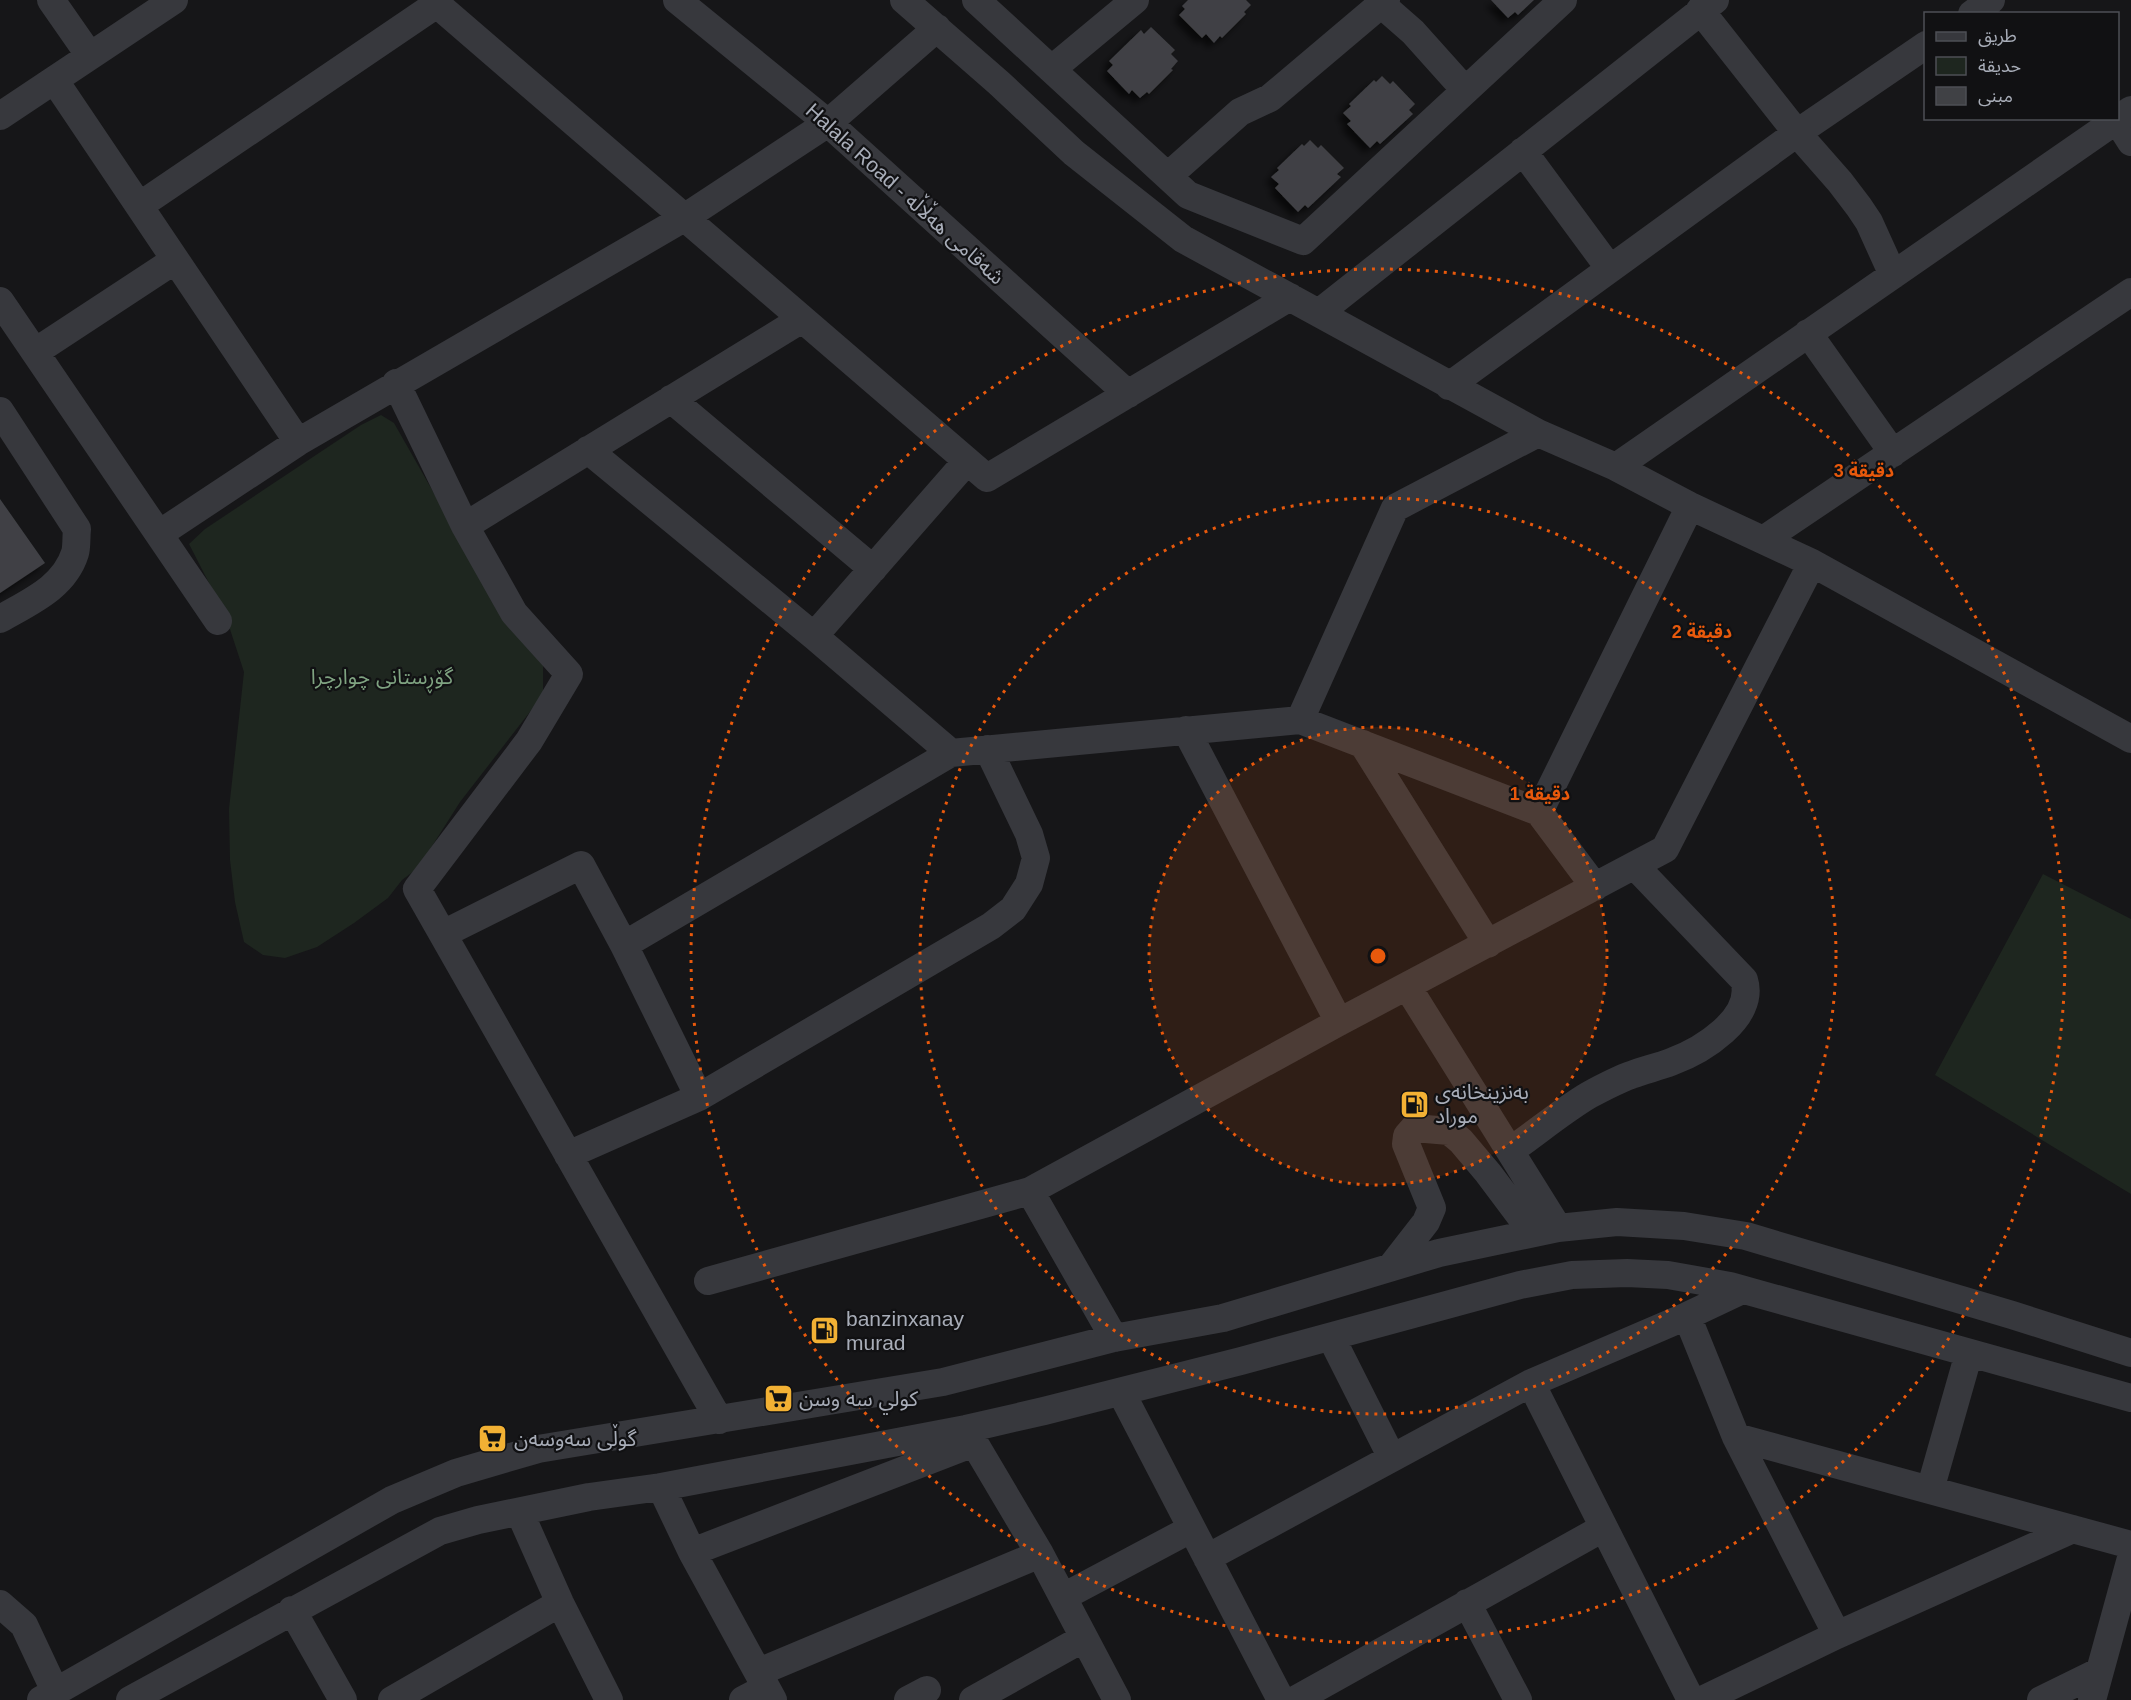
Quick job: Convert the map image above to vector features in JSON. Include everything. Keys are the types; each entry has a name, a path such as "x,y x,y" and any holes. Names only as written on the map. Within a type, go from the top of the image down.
{"street":[{"path":"51,0 90,56"},
{"path":"0,116 174,0"},
{"name":"Halala Road - شەقامی هەڵاڵە","path":"676,0 828,123 1128,394"},
{"path":"904,0 1074,153 1183,238 1538,433 1616,467 1690,506 1812,563 2131,740"},
{"path":"976,0 1188,195 1303,241 1563,0"},
{"path":"1052,69 1135,0"},
{"path":"1974,12 1991,0"},
{"path":"139,206 435,2 987,478 1290,297"},
{"path":"1168,176 1240,112 1270,98 1383,2 1465,90"},
{"path":"1320,312 1707,5 1797,133 1859,207 1869,222 1893,275"},
{"path":"159,534 298,442 396,383 684,218 828,123 937,28"},
{"path":"1449,386 1797,133 1924,46"},
{"path":"55,81 298,442"},
{"path":"1616,467 1893,275 2126,124"},
{"path":"1523,151 1610,269"},
{"path":"35,352 175,260"},
{"path":"1763,540 2131,292"},
{"path":"0,301 218,621"},
{"path":"465,526 802,319"},
{"path":"1809,333 1893,453"},
{"path":"396,383 465,526 514,613 569,674 529,741 417,890 719,1420"},
{"path":"671,399 873,569"},
{"path":"0,411 77,529 75,552 68,568 54,587 0,619"},
{"path":"1299,720 1395,508 1538,433"},
{"path":"588,450 814,636 951,753"},
{"path":"814,636 967,461"},
{"path":"1539,812 1690,506"},
{"path":"708,1281 1030,1191 1339,1022 1665,849 1812,563"},
{"path":"624,945 951,753 1299,720 1539,812 1596,887"},
{"path":"1186,730 1339,1022"},
{"path":"1362,744 1488,944"},
{"path":"568,1155 699,1097 991,926 1013,909 1029,884 1036,858 1029,834 988,750"},
{"path":"443,934 581,865 624,945 699,1097"},
{"path":"1510,1151 1588,1096 1629,1075 1672,1062 1698,1048 1722,1032 1743,1008 1748,991 1744,980 1635,866"},
{"path":"1407,986 1510,1151 1545,1231"},
{"path":"1391,1268 1426,1222 1432,1208 1406,1144 1407,1136 1414,1128 1449,1131 1545,1231"},
{"path":"1030,1191 1114,1338"},
{"path":"0,1604 24,1625 48,1696 392,1500 456,1473 538,1449 943,1382 1114,1338 1223,1318 1439,1253 1545,1231 1617,1222 1684,1226 1746,1236 2131,1353"},
{"path":"692,1552 970,1436 1121,1392 1520,1285 1572,1275 1627,1273 1668,1275 1742,1290 2131,1398"},
{"path":"1207,1558 1532,1383 1742,1290"},
{"path":"1687,1316 1736,1437 1837,1635"},
{"path":"1223,1318 1241,1361"},
{"path":"1331,1337 1392,1458"},
{"path":"1930,1490 1969,1353"},
{"path":"1532,1383 1691,1700"},
{"path":"1121,1392 1281,1700"},
{"path":"130,1700 440,1531 478,1520 589,1497 970,1436"},
{"path":"970,1436 1040,1554 1117,1700"},
{"path":"1736,1437 2131,1545"},
{"path":"661,1487 760,1690 1040,1554"},
{"path":"520,1513 560,1603 609,1700"},
{"path":"1294,1700 1603,1528"},
{"path":"1063,1597 1191,1529"},
{"path":"1702,1700 1837,1635 2073,1529"},
{"path":"2092,1700 2131,1558"},
{"path":"392,1700 560,1603"},
{"path":"1467,1603 1518,1700"},
{"path":"292,1610 343,1700"},
{"path":"973,1700 1084,1638"},
{"path":"2041,1700 2100,1671"}],"green space":[{"name":"گۆڕستانی چوارچرا","path":"381,415 394,423 485,583 543,662 543,695 460,802 427,854 388,898 317,947 285,958 263,955 244,942 235,902 230,860 229,809 244,672 225,614 189,544 205,529 361,425"},
{"path":"2043,874 2131,919 2131,1194 1935,1075"}],"building":[{"path":"1188,0 1246,0 1251,5 1244,12 1246,14 1214,43 1206,34 1202,38 1179,15 1185,9 1182,6"},
{"path":"1491,0 1534,0 1518,15 1515,12 1508,18"},
{"path":"1151,27 1175,50 1171,54 1178,61 1171,69 1173,70 1149,94 1147,92 1140,98 1132,90 1129,94 1107,71 1113,65 1109,61 1141,30 1144,34"},
{"path":"1382,76 1390,84 1393,81 1415,104 1409,110 1413,114 1380,144 1377,141 1370,148 1347,124 1351,121 1343,113 1374,80 1376,82"},
{"path":"1310,140 1318,148 1321,145 1344,168 1337,174 1341,177 1308,208 1305,205 1298,212 1275,188 1279,184 1271,177 1302,144 1304,146"},
{"path":"0,499 45,563 0,593"}],"place":[{"name":"بەنزینخانەی موراد","path":"1414,1104"},
{"name":"banzinxanay murad","path":"825,1331"},
{"name":"كولي سه وسن","path":"778,1399"},
{"name":"گوڵی سەوسەن","path":"493,1439"}]}
